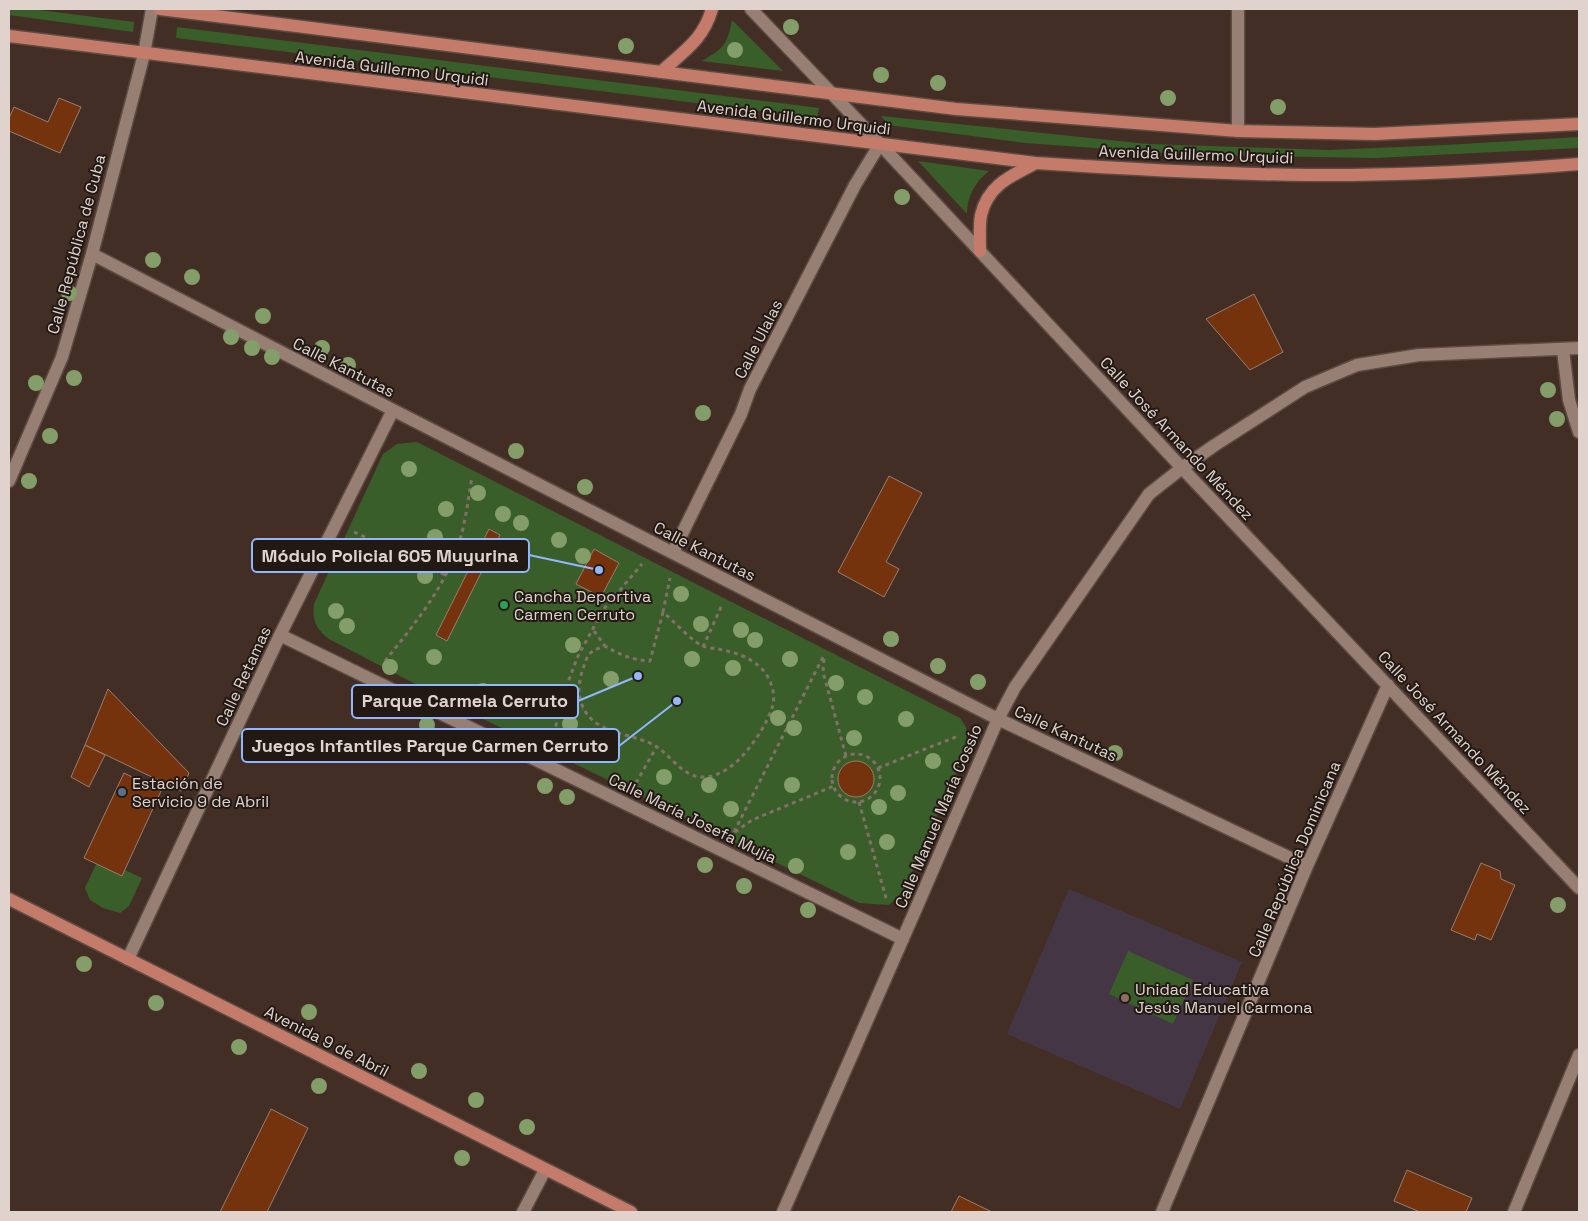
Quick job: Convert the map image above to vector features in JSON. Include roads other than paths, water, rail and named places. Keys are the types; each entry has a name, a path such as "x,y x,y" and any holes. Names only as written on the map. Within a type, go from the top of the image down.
{"main road":[{"name":"Avenida Guillermo Urquidi","path":"160,9 956,109 1238,131 1375,134 1579,124"},
{"path":"661,72 696,41 708,23 712,9"},
{"name":"Avenida Guillermo Urquidi","path":"9,36 1036,163 1186,172 1310,175 1482,172 1579,164"},
{"path":"980,251 981,215 990,194 1005,179 1036,163"},
{"name":"Avenida 9 de Abril","path":"9,899 631,1212"}],"street":[{"name":"Calle República de Cuba","path":"9,481 62,357 92,254 144,54 152,9"},
{"name":"Calle José Armando Méndez","path":"751,9 1579,888"},
{"path":"1238,9 1238,131"},
{"name":"Calle Ulalas","path":"673,552 741,414 750,389 855,185 880,144"},
{"name":"Calle Kantutas","path":"92,254 998,719 1308,866"},
{"name":"Calle Manuel María Cossío","path":"782,1212 998,719 1015,687 1149,494 1182,468 1305,388 1357,365 1419,355 1579,348"},
{"path":"1563,350 1569,400 1579,432"},
{"name":"Calle Retamas","path":"128,959 280,635 393,410"},
{"name":"Calle María Josefa Mujía","path":"280,635 903,939"},
{"name":"Calle República Dominicana","path":"1162,1212 1308,866 1388,685"},
{"path":"1514,1212 1579,1055"},
{"path":"523,1212 545,1170"}],"place":[{"name":"Módulo Policial 605 Muyurina","path":"599,570"},
{"name":"Cancha Deportiva Carmen Cerruto","path":"504,605"},
{"name":"Parque Carmela Cerruto","path":"638,676"},
{"name":"Juegos Infantiles Parque Carmen Cerruto","path":"677,701"},
{"name":"Estación de Servicio 9 de Abril","path":"122,792"},
{"name":"Unidad Educativa Jesús Manuel Carmona","path":"1125,998"}]}
